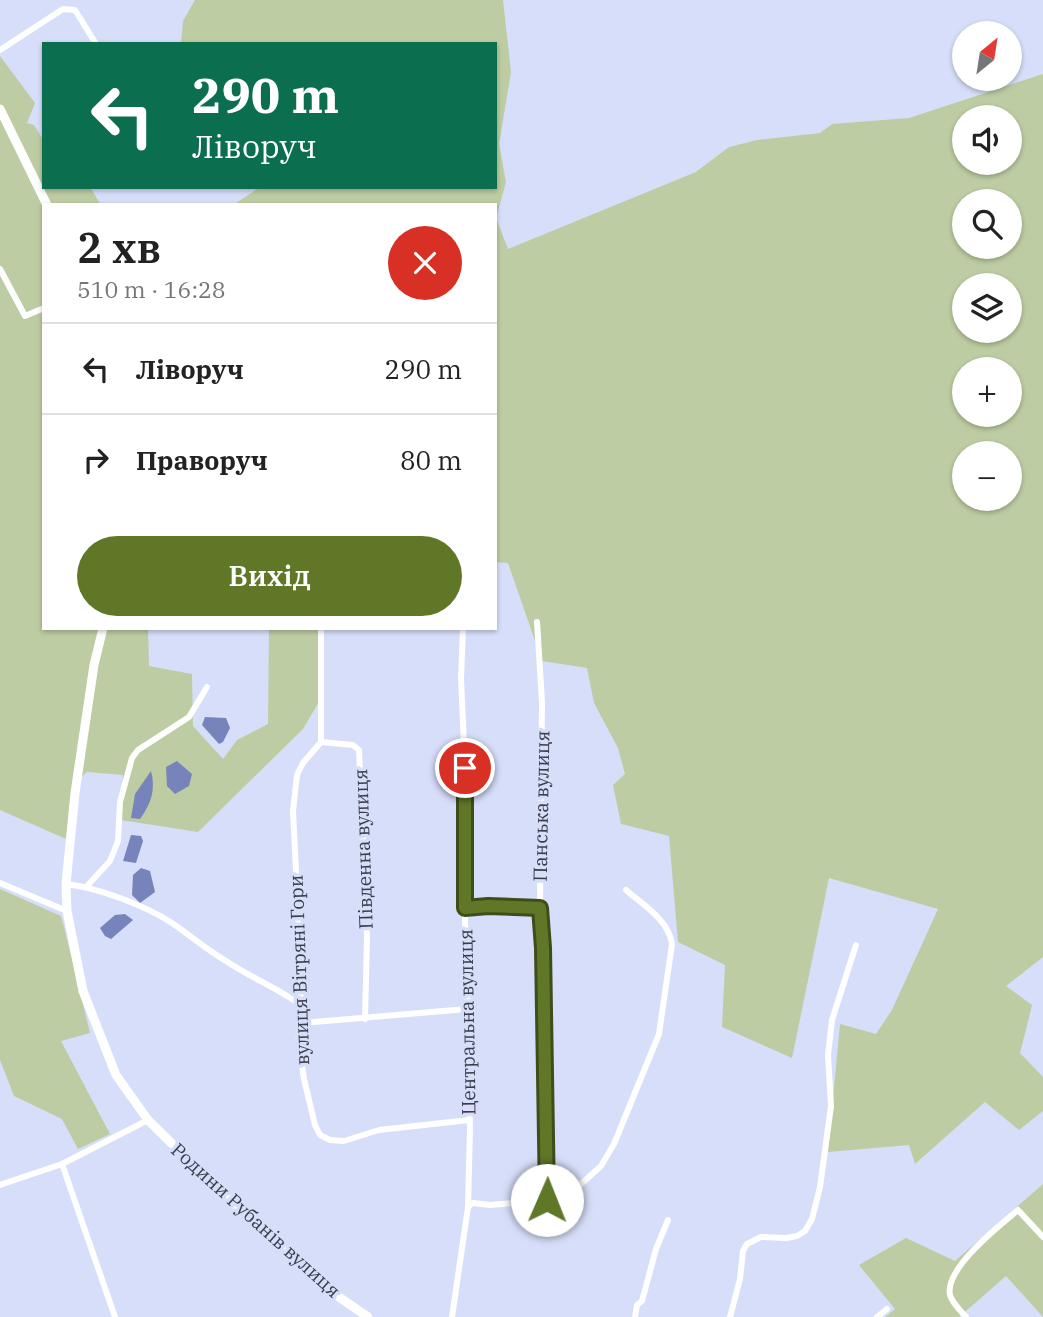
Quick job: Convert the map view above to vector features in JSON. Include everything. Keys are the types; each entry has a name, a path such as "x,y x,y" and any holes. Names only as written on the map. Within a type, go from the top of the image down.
{"street":[{"path":"0,50 63,9 69,8 75,10 95,42"},
{"path":"0,109 46,203"},
{"path":"0,269 25,316 42,308"},
{"name":"Панська вулиця","path":"537,622 542,702 540,908 547,1200"},
{"name":"Родини Рубанів вулиця","path":"103,630 94,665 77,781 66,884 67,911 83,991 116,1075 148,1120 336,1296 368,1317"},
{"path":"321,630 321,742"},
{"name":"Центральна вулиця","path":"452,1317 468,1207 465,768 461,679 463,630"},
{"path":"87,887 110,861 118,841 120,802 132,758 138,750 189,717 207,687"},
{"name":"вулиця Вітряні Гори","path":"321,742 303,763 297,775 293,838 301,969 302,1023 298,1037 299,1051 315,1125 320,1135 330,1140 344,1140 379,1130 469,1120"},
{"name":"Південна вулиця","path":"321,742 353,745 359,750 367,937 365,1018"},
{"path":"0,883 67,911"},
{"path":"66,884 87,887 146,909 172,923 229,963 301,1005"},
{"path":"468,1207 473,1203 490,1205 547,1200 572,1192 601,1166 614,1144 659,1034 672,944 671,933 655,914 625,890"},
{"path":"465,908 540,908"},
{"path":"730,1317 740,1279 743,1251 747,1244 761,1237 797,1236 805,1231 812,1219 820,1187 831,1106 828,1055 832,1020 856,945"},
{"path":"302,1023 467,1009"},
{"path":"0,1185 62,1164 148,1120"},
{"path":"62,1164 115,1317"},
{"path":"967,1317 950,1297 949,1284 967,1258 1018,1210 1043,1237"},
{"path":"635,1317 636,1305 642,1301 656,1249 668,1220"},
{"path":"877,1317 887,1309"}],"green space":[{"path":"195,0 503,0 511,72 499,144 506,182 497,214 497,203 236,203 257,189 497,189 497,42 181,42 183,21"},
{"path":"0,56 35,103 27,123 34,125 42,138 42,189 91,189 100,203 42,203 42,630 148,630 149,666 192,674 193,726 223,759 237,740 268,724 269,630 318,630 320,700 303,729 198,832 121,820 123,775 87,772 77,781 66,839 0,810"},
{"path":"1043,74 1043,957 1006,986 1032,1005 1020,1053 1043,1077 1043,1111 1019,1130 985,1102 915,1164 909,1145 828,1152 840,1024 876,1034 892,1010 938,909 829,878 792,1058 722,1027 725,965 678,942 669,836 621,824 613,785 625,774 618,748 594,703 587,668 542,661 508,563 497,562 497,221 508,249 696,172 729,147 757,140 820,133 832,124 909,118 991,91 1022,91 1022,81"},
{"path":"0,889 61,916 90,1033 61,1041 110,1134 78,1149 62,1119 14,1096 0,1060"},
{"path":"1043,1184 1043,1317 1006,1276 959,1317 885,1317 895,1309 859,1265 906,1238 955,1261"}],"water":[{"path":"205,717 226,718 230,728 223,742 219,744 202,725"},
{"path":"177,761 192,774 189,786 175,794 167,786 166,767"},
{"path":"151,771 153,790 150,802 140,819 131,818 135,794"},
{"path":"131,835 141,836 143,841 136,863 123,861"},
{"path":"141,868 150,871 155,892 140,903 132,895 133,875"},
{"path":"125,914 133,920 111,939 105,936 100,928 115,915"}],"route":[{"path":"465,768 465,908 540,908 547,1200"}]}
